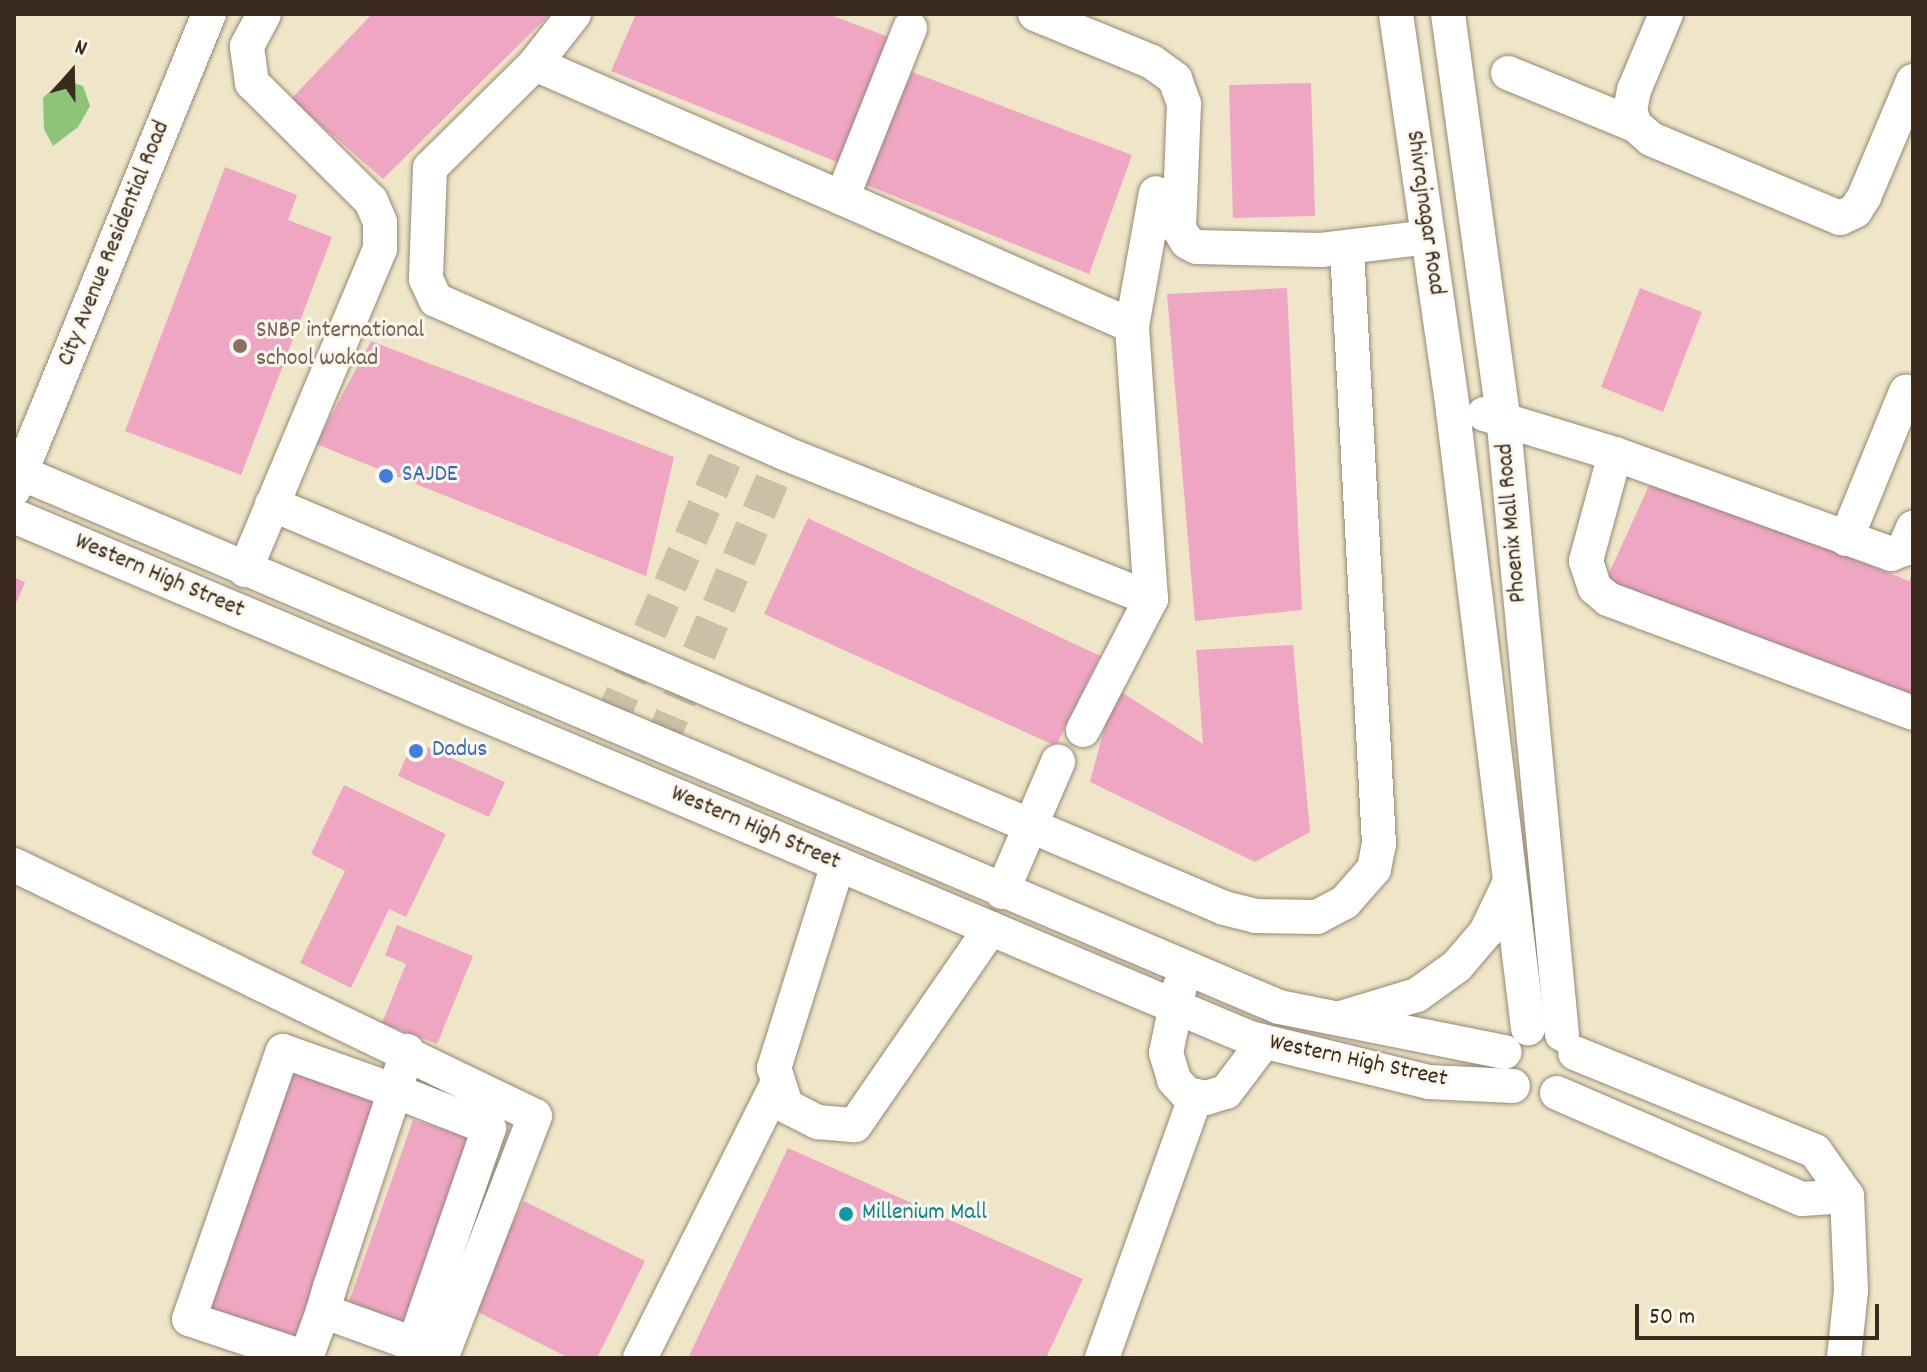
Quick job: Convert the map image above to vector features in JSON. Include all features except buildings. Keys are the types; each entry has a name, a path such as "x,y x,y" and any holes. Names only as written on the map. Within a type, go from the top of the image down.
{"street":[{"name":"City Avenue Residential Road","path":"16,477 209,14"},
{"path":"245,570 380,249 380,222 371,201 252,83 247,46 264,14"},
{"path":"574,14 535,64 430,168 426,279 436,300 784,453 1151,599"},
{"path":"1035,14 1152,62 1175,79 1184,104 1179,229 1187,242 1197,247 1347,249 1428,237"},
{"name":"Shivrajnagar Road","path":"1396,14 1453,411"},
{"name":"Phoenix Mall Road","path":"1448,14 1503,415 1569,1044"},
{"path":"1635,125 1630,111 1634,90 1666,14"},
{"path":"842,198 910,28"},
{"path":"535,64 1132,326"},
{"path":"1508,73 1635,125 1651,139 1840,218 1855,211 1864,197 1913,81"},
{"path":"1083,730 1151,599 1132,326 1156,193"},
{"path":"272,504 1224,908 1255,916 1317,917 1345,902 1374,869 1379,844 1347,249"},
{"path":"1846,539 1906,392"},
{"path":"1453,411 1503,415 1846,539 1899,553 1913,528"},
{"name":"Phoenix Mall Road","path":"1453,411 1528,1028"},
{"path":"1615,454 1586,561 1595,588 1608,599 1913,713"},
{"name":"Western High Street","path":"16,477 245,570 1279,1007 1328,1020 1505,1052"},
{"name":"Western High Street","path":"14,516 1264,1042 1429,1082 1513,1086"},
{"path":"1486,681 1528,676"},
{"path":"615,770 630,734"},
{"path":"1002,892 1058,762"},
{"path":"838,864 774,1068 776,1086 786,1106 818,1122 855,1125 991,928"},
{"path":"14,865 407,1051 535,1116 441,1358"},
{"path":"923,899 937,865"},
{"path":"1328,1020 1383,1009 1417,995 1457,966 1486,932 1510,882"},
{"path":"1186,969 1172,1005 1166,1053 1174,1080 1196,1096 1226,1092 1264,1042"},
{"path":"1569,1044 1573,1077 1557,1093 1534,1098 1513,1086 1505,1052 1528,1028 1569,1044 1815,1151 1847,1196 1851,1290 1844,1358"},
{"path":"323,1311 414,1344 489,1128 395,1091 283,1051 189,1319 306,1358 323,1311 395,1091 407,1051"},
{"path":"640,1358 776,1086"},
{"path":"1557,1093 1802,1199 1847,1196"},
{"path":"1102,1358 1196,1096"}],"green space":[{"path":"70,82 83,86 90,106 78,127 53,146 44,129 43,98 58,83"}],"tunnel":[{"path":"609,725 737,432"},
{"path":"659,747 784,453"}],"place":[{"name":"SNBP international school wakad","path":"240,346"},
{"name":"SAJDE","path":"386,476"},
{"name":"Dadus","path":"416,751"},
{"name":"Millenium Mall","path":"846,1214"}]}
